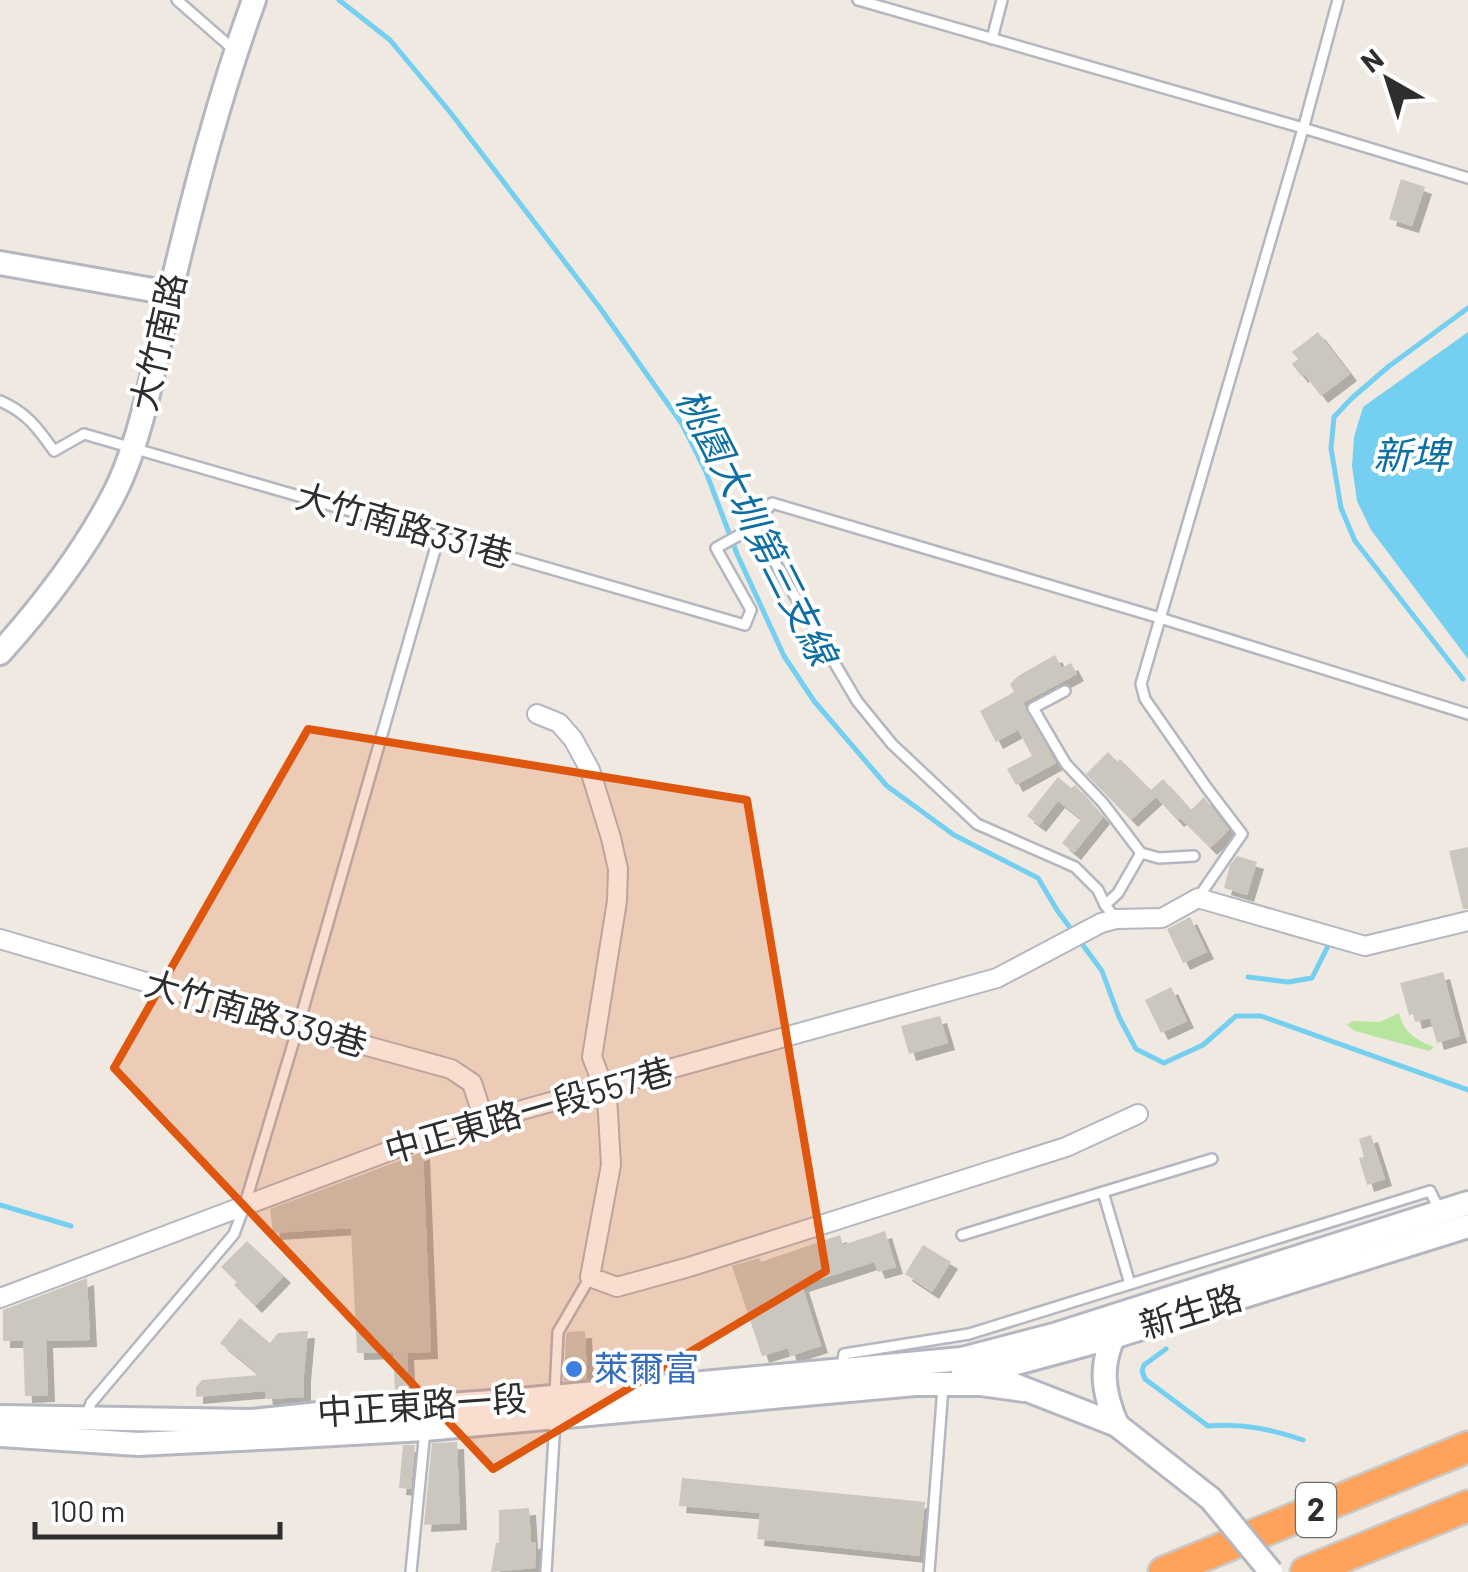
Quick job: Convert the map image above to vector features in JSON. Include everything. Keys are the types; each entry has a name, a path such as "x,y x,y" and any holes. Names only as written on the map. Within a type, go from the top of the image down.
{"highway":[{"name":"2","path":"1164,1572 1468,1447"},
{"name":"2","path":"1306,1572 1468,1506"}],"main road":[{"name":"大竹南路","path":"0,653 75,561 116,491 133,448 197,181 254,0"},
{"path":"0,263 170,293"},
{"name":"新生路","path":"1113,1337 1452,1223 1468,1203"},
{"name":"新生路","path":"1113,1337 1125,1312 1452,1223"},
{"name":"中正東路一段","path":"841,1381 962,1359 1125,1312"},
{"path":"1113,1337 1106,1358 1105,1397 1116,1424"},
{"name":"中正東路一段","path":"0,1418 251,1421 328,1413 555,1406 918,1373 987,1371 1113,1337"},
{"name":"中正東路一段","path":"962,1359 1024,1390 1116,1424 1210,1498 1271,1572"},
{"name":"中正東路一段","path":"841,1381 982,1384 1024,1390"},
{"name":"中正東路一段","path":"0,1435 138,1444 425,1429 555,1406"}],"street":[{"path":"537,714 559,724 573,739 590,770 618,869 617,900 592,1057 607,1096 610,1165 590,1277 616,1287 689,1267 1066,1147 1138,1114"},
{"path":"1107,916 1162,918 1198,898 1365,946 1468,921"},
{"name":"中正東路一段557巷","path":"0,1298 432,1135 998,978 1064,944 1107,916"},
{"name":"大竹南路339巷","path":"0,939 451,1069 472,1083 484,1120"}],"lane":[{"path":"177,0 236,50"},
{"path":"858,0 1468,178"},
{"path":"992,39 1002,0"},
{"path":"1198,898 1242,834 1146,699 1141,684 1338,0"},
{"name":"大竹南路331巷","path":"0,402 27,416 54,451 84,434 745,625 751,610 716,548 754,527"},
{"path":"1107,916 1098,890 1075,867 977,824 892,744 857,701 754,527 772,504 1468,714"},
{"path":"85,1420 92,1404 234,1234 298,1027 439,536"},
{"path":"1065,690 1033,708 1066,764 1103,803 1140,853 1160,858 1194,856"},
{"path":"1107,916 1140,853"},
{"path":"962,1235 1212,1159"},
{"path":"1103,1192 1130,1284"},
{"path":"841,1381 844,1354 969,1334 1430,1192 1452,1223"},
{"path":"546,1572 558,1332 590,1277"},
{"path":"929,1572 943,1384"},
{"path":"410,1572 425,1429"}],"highlighted area":[{"path":"308,729 747,800 826,1271 493,1469 114,1068"}],"green space":[{"path":"1399,1013 1411,1035 1434,1047 1429,1051 1355,1031 1347,1025 1352,1021 1380,1022"}],"water":[{"name":"新埤","path":"1468,332 1468,659 1371,530 1357,501 1352,466 1354,437 1363,407"}],"building":[{"path":"1401,179 1425,187 1412,226 1389,219"},
{"path":"1318,332 1350,374 1321,396 1292,364 1298,359 1292,352"},
{"path":"1055,655 1062,668 1071,663 1077,674 1023,703 1056,763 1016,785 1007,769 1032,756 1018,730 996,742 980,711 1014,692 1010,684 1018,676"},
{"path":"1108,752 1151,790 1163,779 1191,810 1204,797 1229,830 1210,848 1156,797 1131,820 1086,774"},
{"path":"1058,777 1071,788 1075,785 1103,817 1074,853 1062,843 1081,819 1058,801 1039,825 1027,816"},
{"path":"1468,847 1468,909 1463,909 1449,851"},
{"path":"1237,856 1257,862 1247,895 1224,888 1230,865"},
{"path":"1190,917 1207,952 1183,963 1167,929"},
{"path":"1443,972 1460,1036 1437,1043 1430,1018 1415,1022 1413,1014 1409,1015 1400,983"},
{"path":"1171,987 1187,1021 1161,1033 1145,1000"},
{"path":"940,1016 948,1043 909,1054 901,1026"},
{"path":"1371,1135 1385,1179 1367,1185 1359,1158 1364,1157 1359,1139"},
{"path":"423,1152 431,1352 407,1353 409,1392 395,1393 393,1352 357,1353 351,1228 273,1233 270,1209"},
{"path":"885,1231 896,1267 878,1272 874,1262 802,1285 821,1346 790,1356 788,1348 762,1356 732,1266 759,1258 761,1262 840,1235 843,1245"},
{"path":"247,1241 284,1276 255,1306 221,1267"},
{"path":"923,1245 951,1262 932,1292 905,1274"},
{"path":"87,1278 90,1340 46,1341 48,1395 25,1396 23,1341 3,1341 3,1310"},
{"path":"240,1318 270,1343 278,1333 308,1331 304,1397 266,1399 265,1391 196,1397 196,1387 202,1380 259,1375 220,1343"},
{"path":"585,1331 587,1379 564,1381 566,1334"},
{"path":"457,1442 460,1523 424,1525 432,1443"},
{"path":"403,1445 415,1445 411,1489 399,1488"},
{"path":"682,1478 925,1502 919,1556 757,1539 760,1513 679,1506"},
{"path":"529,1508 531,1542 536,1542 535,1568 491,1572 499,1543 499,1510"}],"waterway":[{"name":"桃園大圳第三支線","path":"339,0 390,40 450,112 600,308 682,424 784,656 814,701 887,786 954,835 1038,878 1102,971 1136,1049 1164,1063 1203,1045 1236,1016 1261,1016 1468,1090"},
{"path":"1463,679 1355,541 1341,508 1331,448 1334,417 1352,398 1468,308"},
{"path":"1248,977 1288,982 1312,978 1330,942"},
{"path":"0,1205 71,1226"},
{"path":"1166,1349 1144,1365 1145,1379 1208,1426 1256,1428 1303,1440"}],"place":[{"name":"萊爾富","path":"574,1369"}]}
